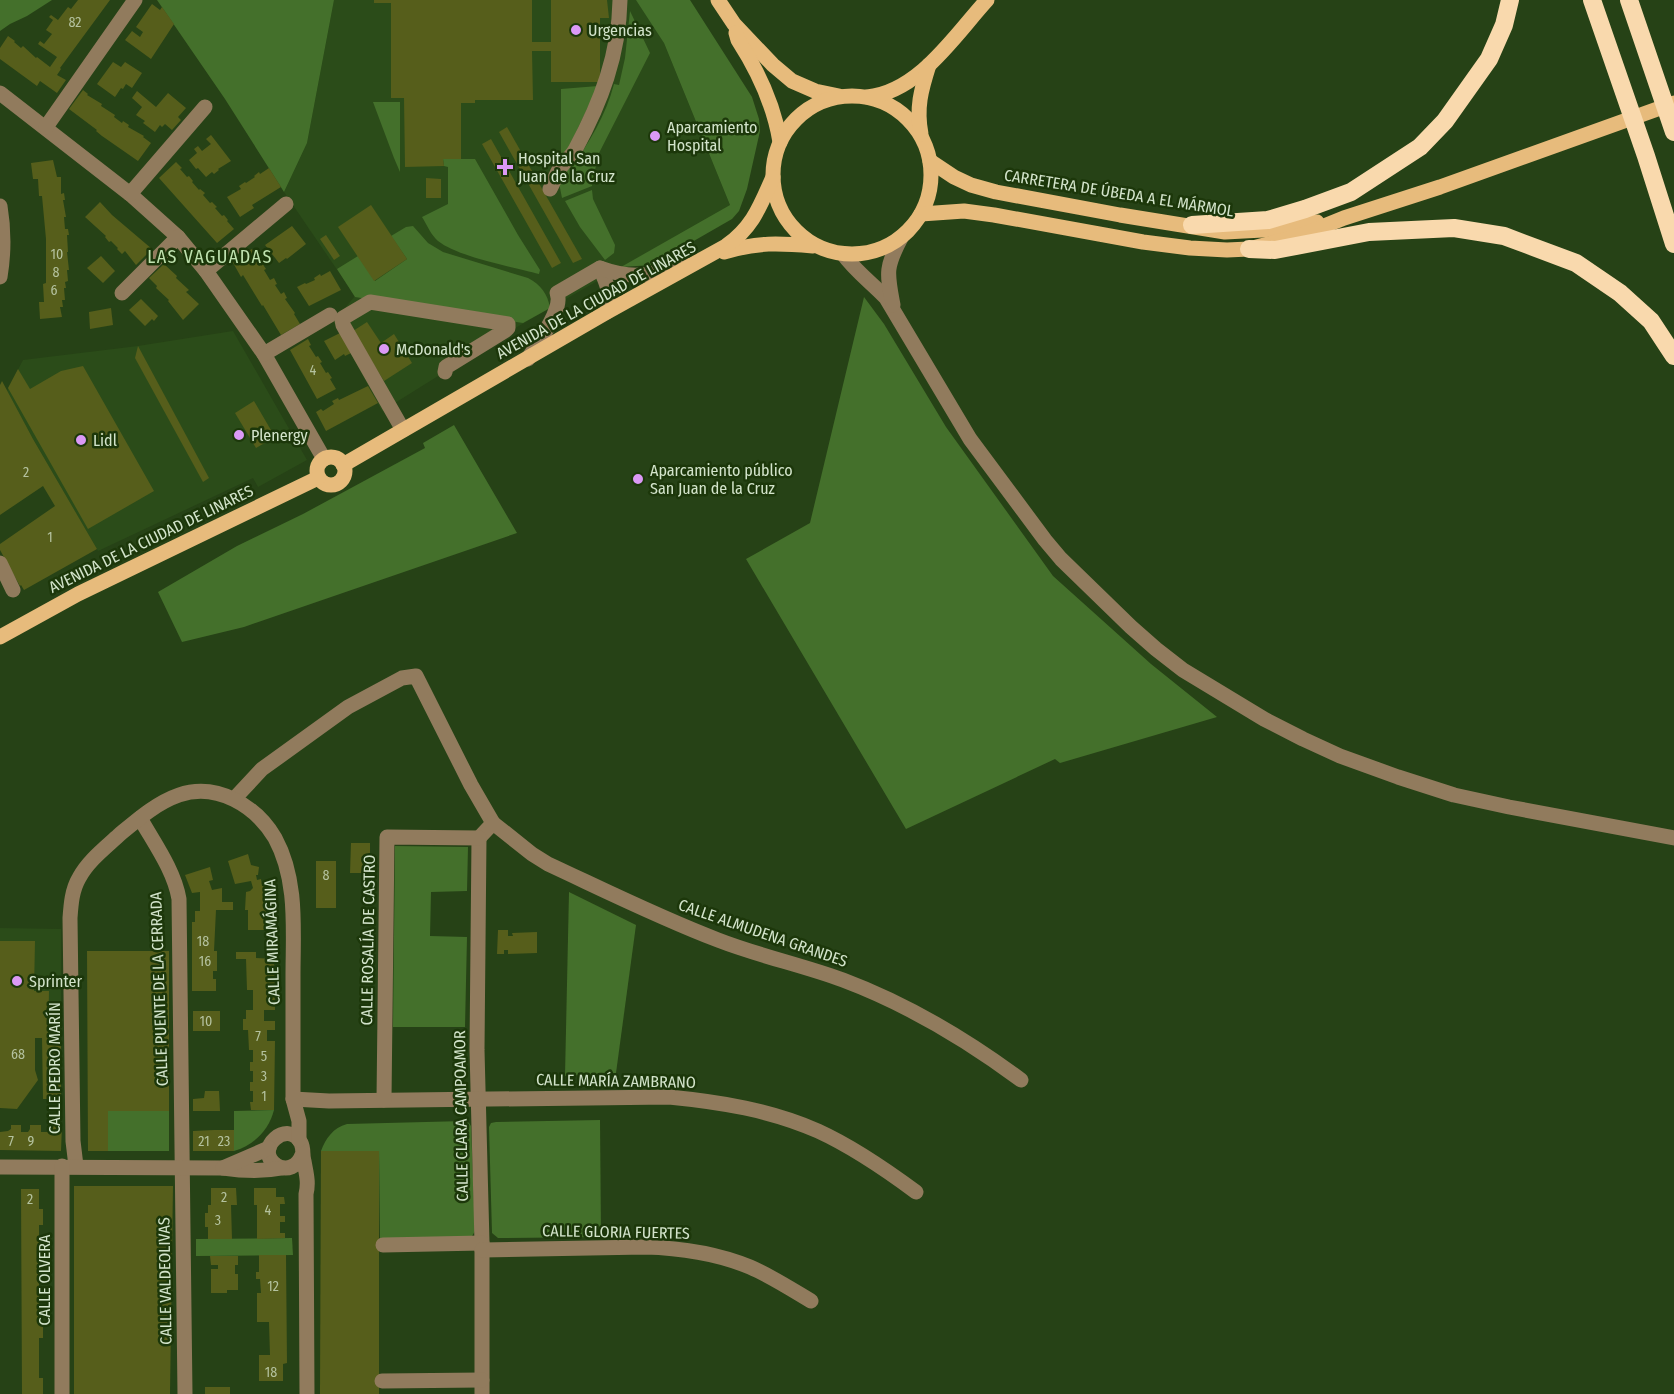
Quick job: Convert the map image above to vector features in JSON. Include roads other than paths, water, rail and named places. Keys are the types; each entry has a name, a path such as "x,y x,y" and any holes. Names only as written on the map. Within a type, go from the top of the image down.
{"highway":[{"path":"1192,225 1268,220 1305,209 1351,192 1420,147 1445,121 1489,59 1504,25 1510,0"},
{"path":"1592,0 1674,244"},
{"path":"1629,0 1674,132"},
{"path":"1249,249 1275,250 1369,232 1454,228 1504,236 1575,263 1620,293 1651,321 1674,356"}],"main road":[{"path":"718,0 734,24 773,65 792,81 816,91 864,97 896,89 929,65 987,0"},
{"path":"734,24 738,40 769,98 777,121 780,142"},
{"path":"842,96 815,105 801,114 789,127 776,153 773,177 777,201 796,232 815,246 829,252 843,254 869,253 901,238 912,227 927,201 930,188 930,161 918,118 921,91 929,65"},
{"path":"864,97 882,102 899,111 923,140"},
{"name":"CARRETERA DE ÚBEDA A EL MÁRMOL","path":"921,214 964,211 1143,242 1199,249 1249,249 1302,235 1344,218 1452,183 1674,103"},
{"name":"CARRETERA DE ÚBEDA A EL MÁRMOL","path":"930,161 971,185 996,192 1225,232 1263,231 1344,218"},
{"name":"AVENIDA DE LA CIUDAD DE LINARES","path":"343,465 726,246 740,236 750,224 758,212 773,177"},
{"name":"AVENIDA DE LA CIUDAD DE LINARES","path":"704,259 762,244 815,246"},
{"path":"335,458 343,465 344,477 338,483 328,485 318,478 317,468 324,459 335,458"},
{"name":"AVENIDA DE LA CIUDAD DE LINARES","path":"1,638 99,583 318,478"}],"street":[{"path":"46,127 135,0"},
{"path":"550,189 560,168 573,154 604,89 619,24 620,0"},
{"path":"0,93 130,194 178,237 206,271 264,354 324,459"},
{"path":"130,194 205,108"},
{"path":"206,271 286,204"},
{"path":"0,206 3,232 3,260 0,277"},
{"path":"122,293 178,237"},
{"path":"894,314 888,270 891,257 901,238"},
{"path":"843,254 853,268 868,279 886,298 970,439 1045,540 1061,559 1131,627 1183,670 1303,740 1398,777 1454,795 1674,838"},
{"path":"528,359 555,312 559,298 557,293 600,268 621,274 644,276 704,259"},
{"path":"600,268 609,287 610,300 607,312"},
{"path":"403,430 343,325 343,318 370,302 508,324 506,330 446,367 445,372"},
{"path":"264,354 330,315"},
{"path":"0,563 13,590"},
{"name":"CALLE ALMUDENA GRANDES","path":"234,799 262,769 348,707 402,678 416,676 471,785 493,823 532,854 548,864 691,930 762,956 828,974 884,998 966,1040 1021,1080"},
{"name":"CALLE MIRAMÁGINA","path":"140,818 158,805 184,793 223,795 244,804 251,810 273,836 287,866 292,903 293,1099 299,1121 301,1148 308,1184 306,1194 308,1394"},
{"name":"CALLE PEDRO MARÍN","path":"69,1166 73,1141 70,918 72,898 78,879 88,865 140,818"},
{"name":"CALLE PUENTE DE LA CERRADA","path":"140,818 165,862 177,889 181,1168"},
{"path":"479,838 493,823"},
{"name":"CALLE ROSALÍA DE CASTRO","path":"384,1100 387,837 479,838"},
{"name":"CALLE CLARA CAMPOAMOR","path":"479,838 478,1098 482,1247 482,1387"},
{"name":"CALLE MARÍA ZAMBRANO","path":"293,1099 329,1101 669,1097 702,1100 760,1111 819,1132 870,1160 916,1192"},
{"name":"CALLE MIRAMÁGINA","path":"282,1134 293,1099"},
{"path":"299,1121 313,1108 329,1101"},
{"path":"0,1167 223,1168 240,1171 268,1171 285,1168 297,1164 301,1148 293,1135 282,1134 273,1139 269,1154 272,1161 285,1168 306,1194"},
{"path":"223,1168 269,1148"},
{"name":"CALLE OLVERA","path":"62,1394 69,1166"},
{"name":"CALLE VALDEOLIVAS","path":"181,1168 185,1394"},
{"name":"CALLE GLORIA FUERTES","path":"383,1245 669,1248 720,1257 750,1267 811,1301"},
{"path":"382,1381 482,1387"}],"place":[{"name":"Urgencias","path":"576,30"},
{"name":"Aparcamiento Hospital","path":"655,136"},
{"name":"Hospital San Juan de la Cruz","path":"505,167"},
{"name":"McDonald's","path":"384,349"},
{"name":"Plenergy","path":"239,435"},
{"name":"Lidl","path":"81,440"},
{"name":"Aparcamiento público San Juan de la Cruz","path":"638,479"},
{"name":"Sprinter","path":"17,981"}],"district":[{"name":"LAS VAGUADAS","path":"210,257"}]}
